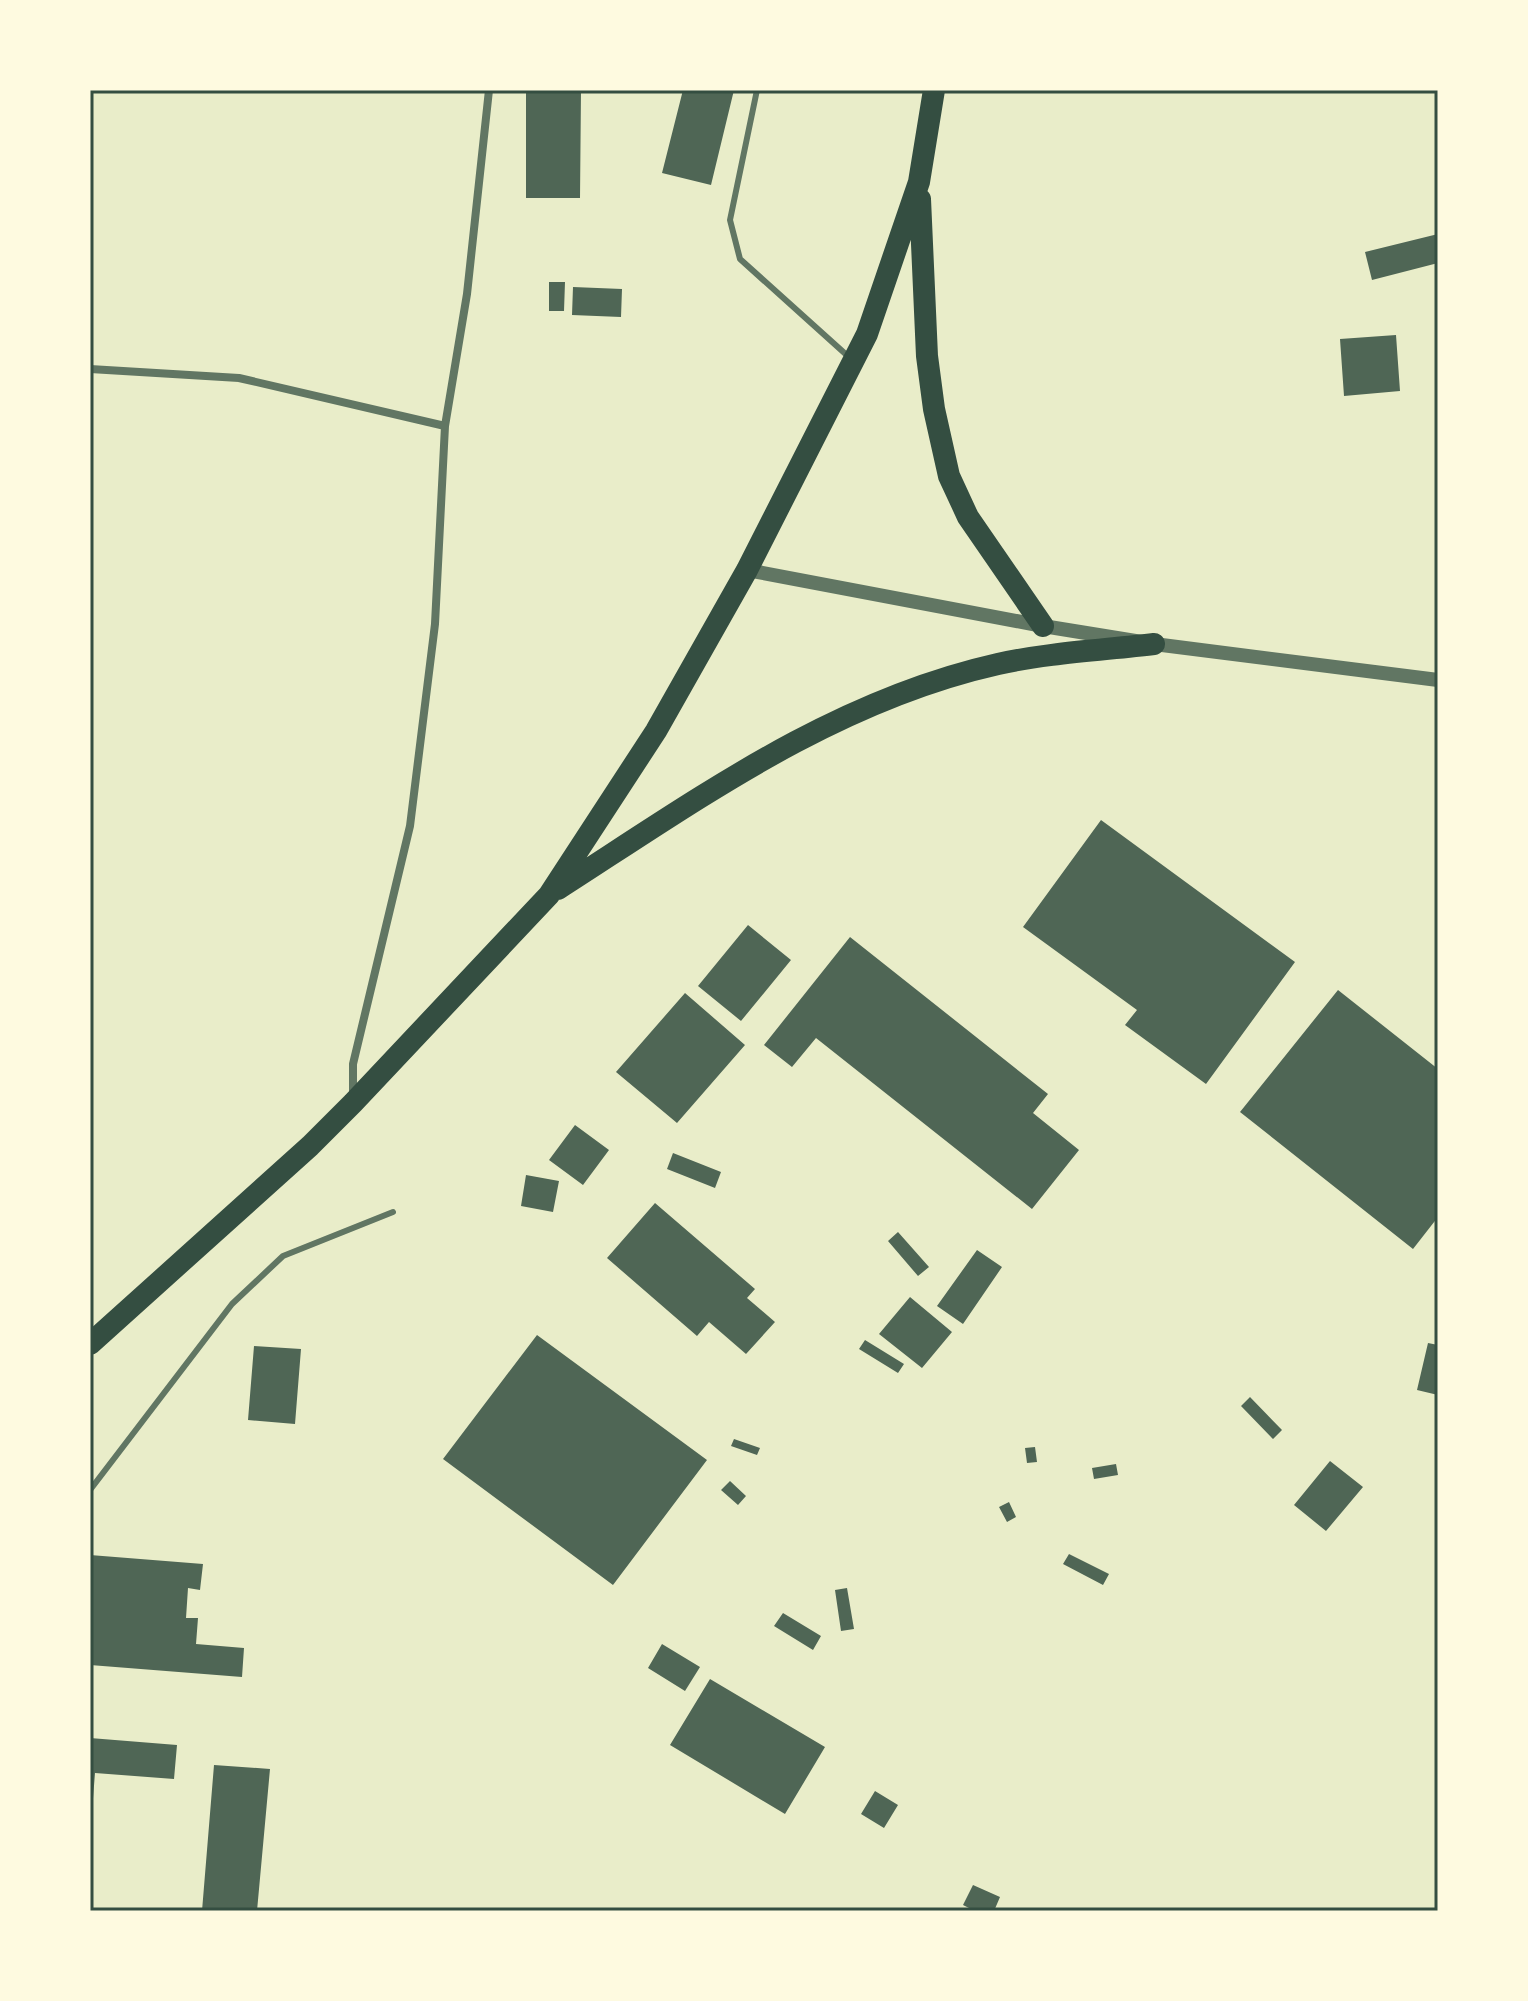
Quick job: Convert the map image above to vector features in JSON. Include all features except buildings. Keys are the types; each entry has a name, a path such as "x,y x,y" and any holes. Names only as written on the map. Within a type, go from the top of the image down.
{"highway":[{"path":"90,1344 310,1146 549,895 656,731 747,570 867,334 919,182 934,90"},
{"path":"919,182 927,356 934,409 949,476 968,517 1043,626"},
{"path":"549,895 756,761 861,709 920,686 999,663 1154,644"}],"street":[{"path":"353,1103 353,1064 410,826 435,624 445,426 467,294 489,90"},
{"path":"90,369 239,378 445,426"},
{"path":"747,570 1154,644 1438,680"}],"lane":[{"path":"757,90 730,220 740,259 853,361"},
{"path":"90,1490 232,1304 283,1256 393,1212"}]}
